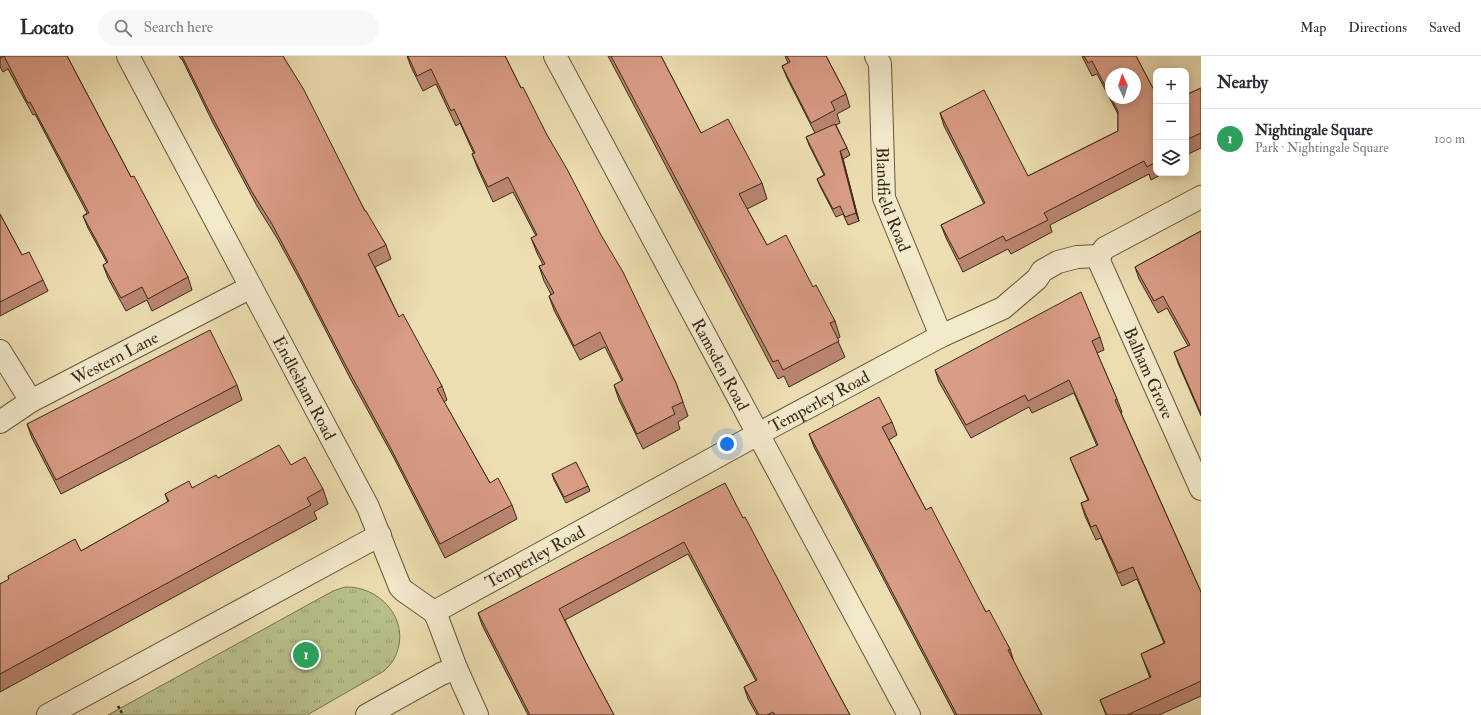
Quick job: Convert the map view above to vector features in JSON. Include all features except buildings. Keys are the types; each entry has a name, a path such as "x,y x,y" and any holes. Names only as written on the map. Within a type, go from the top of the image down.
{"street":[{"name":"Endlesham Road","path":"128,56 368,508 400,587 434,612"},
{"name":"Ramsden Road","path":"556,56 909,715"},
{"name":"Blandfield Road","path":"876,56 880,64 884,198 941,336"},
{"path":"1099,256 1105,248 1201,197"},
{"name":"Temperley Road","path":"434,612 758,434 941,336 1003,308 1037,279 1042,271 1058,262 1077,257 1099,256"},
{"name":"Balham Grove","path":"1099,256 1101,266 1201,489"},
{"name":"Western Lane","path":"0,422 31,401 251,287"},
{"path":"0,351 31,401"},
{"path":"48,715 380,535"},
{"path":"434,612 443,631 456,668 477,715"},
{"path":"367,715 441,674 456,668"}],"green space":[{"path":"345,587 359,588 382,600 397,620 400,632 399,646 390,665 384,671 307,715 108,715 333,591"}],"place":[{"name":"Nightingale Square","path":"306,655"}]}
